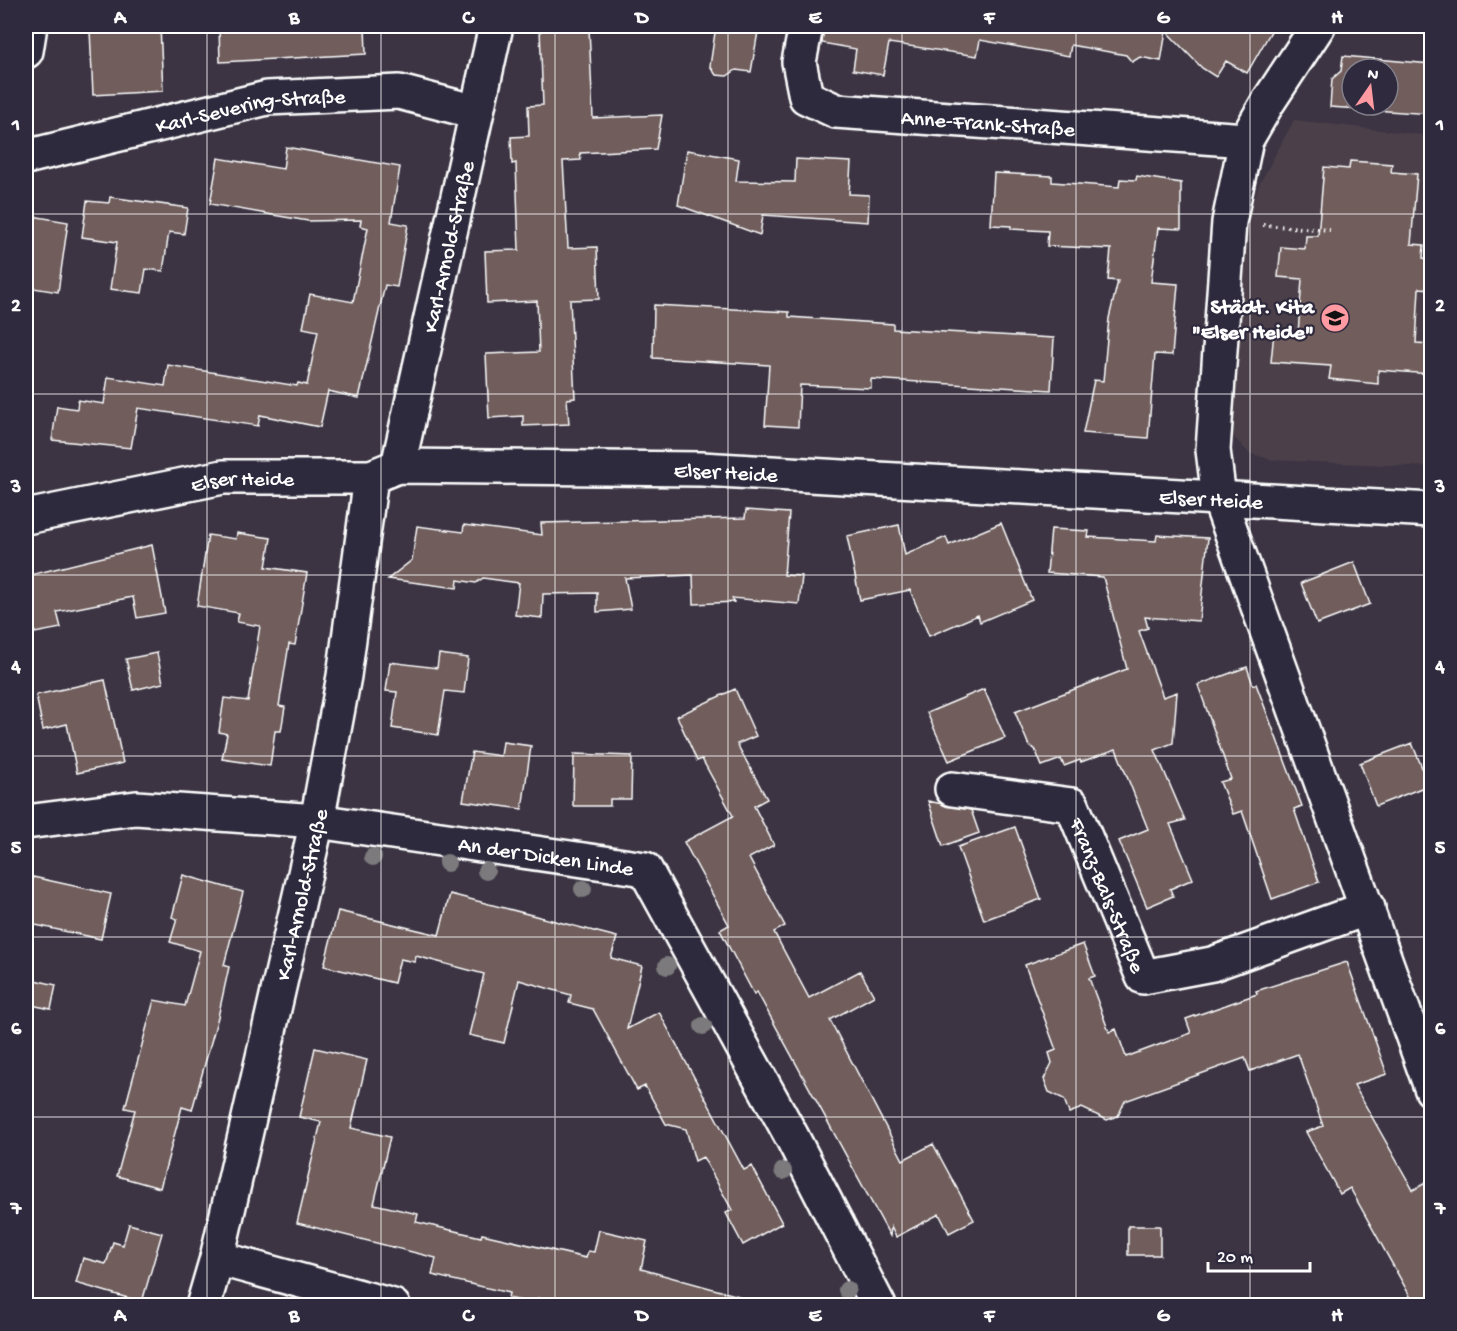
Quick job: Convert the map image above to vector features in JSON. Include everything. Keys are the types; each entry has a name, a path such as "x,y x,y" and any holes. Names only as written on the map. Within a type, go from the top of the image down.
{"street":[{"path":"26,51 30,26"},
{"name":"Karl-Arnold-Straße","path":"203,1305 217,1258 317,820 384,471 496,26"},
{"name":"Anne-Frank-Straße","path":"806,26 799,62 806,97 836,111 1246,140"},
{"path":"1318,26 1246,140 1229,222 1213,450 1219,498 1368,908 1431,1089"},
{"name":"Karl-Severing-Straße","path":"26,157 267,98 399,92 476,112"},
{"name":"Elser Heide","path":"26,517 223,477 384,471 701,469 1431,510"},
{"name":"Franz-Bals-Straße","path":"952,789 1072,806 1143,977 1212,964 1368,908"},
{"name":"An der Dicken Linde","path":"26,822 136,808 317,820 645,869 792,1137 879,1305"},
{"path":"217,1258 393,1305"}],"path":[{"path":"1229,222 1330,230"}],"shaded area":[{"name":"Städt. Kita \"Elser Heide\"","path":"1294,120 1431,136 1431,467 1273,460 1249,453 1231,434 1244,231 1259,185"}],"building":[{"path":"160,26 163,91 93,95 90,30"},
{"path":"219,26 365,26 366,54 220,62"},
{"path":"716,26 759,26 751,72 736,70 727,76 716,75 710,66"},
{"path":"824,26 1274,26 1247,73 1226,61 1216,77 1202,68 1166,31 1161,61 1140,57 1132,62 1126,55 1071,45 1069,56 980,40 977,56 889,43 883,75 853,70 856,49 822,43"},
{"path":"589,28 593,118 662,115 656,149 580,153 581,160 563,161 568,248 597,247 599,299 570,300 575,398 567,399 569,424 523,426 523,416 489,418 486,354 539,352 537,301 487,303 485,251 519,250 516,163 512,164 511,137 529,136 528,106 543,105 540,29"},
{"path":"1400,61 1431,64 1431,114 1400,112"},
{"path":"1340,72 1340,108 1330,107 1332,79"},
{"path":"286,147 400,167 391,222 408,225 397,287 385,285 359,398 328,391 320,427 260,415 258,426 138,408 131,448 52,440 57,406 77,409 78,400 104,404 108,377 165,386 168,365 297,386 298,383 307,385 318,331 303,328 310,294 353,302 368,228 360,226 361,220 308,221 210,204 218,158 283,169"},
{"path":"687,150 739,159 736,181 795,182 796,159 851,162 849,194 869,195 868,222 763,215 760,235 678,205"},
{"path":"1350,161 1392,164 1391,172 1417,174 1411,244 1424,245 1423,258 1431,259 1431,289 1419,288 1416,343 1431,344 1431,374 1378,370 1378,384 1329,379 1331,366 1271,362 1274,332 1298,334 1302,279 1278,277 1281,247 1305,249 1306,236 1318,236 1324,167 1349,169"},
{"path":"994,173 1052,176 1052,182 1119,187 1120,179 1136,180 1137,176 1181,183 1181,229 1158,228 1151,282 1178,284 1172,355 1155,354 1148,438 1083,433 1094,380 1103,381 1109,318 1118,281 1108,280 1111,249 1047,246 1048,231 1011,229 1011,226 991,225"},
{"path":"110,197 188,208 184,234 169,232 163,271 146,269 142,293 110,289 117,242 82,237 87,201 109,203"},
{"path":"26,215 68,222 58,292 27,287 30,264 26,263"},
{"path":"654,305 789,312 789,317 893,324 893,329 1054,338 1051,390 871,379 871,388 800,385 798,427 765,425 769,365 653,358"},
{"path":"746,510 789,513 784,575 802,576 799,604 732,598 734,602 694,604 693,575 625,578 631,609 597,612 597,593 543,594 542,618 515,615 519,583 483,578 476,583 458,580 457,588 388,579 412,560 417,526 463,532 464,525 542,535 541,523 745,518"},
{"path":"1001,523 1032,600 980,622 978,615 929,636 910,590 860,600 847,536 899,525 905,555 946,537 949,545"},
{"path":"1051,529 1089,531 1088,537 1156,541 1157,535 1208,538 1199,621 1145,617 1148,628 1139,631 1163,697 1177,692 1173,743 1155,750 1185,820 1170,824 1193,879 1170,889 1173,896 1147,907 1119,841 1148,829 1116,749 1064,766 1061,759 1042,766 1035,749 1029,746 1015,712 1127,669 1103,577 1047,573"},
{"path":"237,533 271,538 266,567 307,573 295,645 289,644 279,706 285,707 281,731 275,731 270,766 222,759 227,734 219,732 224,698 248,701 260,626 237,622 239,613 197,606 208,535 236,539"},
{"path":"152,545 165,613 137,618 133,597 57,612 61,628 35,633 30,615 26,616 26,576"},
{"path":"1354,562 1370,604 1317,624 1301,583"},
{"path":"157,653 163,683 133,690 126,659"},
{"path":"439,654 468,658 464,693 445,691 438,735 392,728 397,692 386,691 390,662 437,668"},
{"path":"1247,667 1253,685 1256,684 1302,806 1294,809 1319,882 1272,899 1242,811 1233,814 1220,782 1231,779 1198,685"},
{"path":"105,680 123,763 77,773 67,724 43,730 36,695"},
{"path":"735,689 756,736 737,744 767,799 754,806 774,845 749,858 785,926 774,932 809,998 860,971 874,996 830,1020 903,1160 933,1144 974,1220 949,1233 939,1214 896,1237 891,1227 890,1236 757,992 754,994 720,930 729,925 684,842 733,816 702,759 697,761 677,716"},
{"path":"984,689 1005,738 949,761 927,713"},
{"path":"503,742 531,746 522,809 463,801 472,752 501,756"},
{"path":"1412,743 1429,785 1376,806 1360,763"},
{"path":"574,754 632,756 631,799 610,799 610,806 573,806"},
{"path":"928,801 971,810 979,833 943,846"},
{"path":"1015,827 1041,899 984,920 958,847"},
{"path":"183,875 243,892 224,965 229,967 218,1017 192,1110 182,1107 160,1188 117,1176 135,1110 125,1108 154,1000 185,1006 200,951 170,942 177,919 172,917"},
{"path":"33,877 111,894 101,939 26,923"},
{"path":"450,894 617,937 611,958 642,966 627,1029 659,1012 744,1170 752,1166 782,1223 743,1245 726,1213 732,1210 703,1157 695,1161 686,1129 666,1124 645,1086 637,1090 593,1009 569,1003 571,995 519,980 504,1043 469,1035 484,974 416,956 415,962 400,959 394,983 324,966 338,911 439,935"},
{"path":"1083,944 1095,976 1089,978 1109,1032 1116,1029 1126,1057 1191,1033 1186,1019 1257,994 1256,991 1347,962 1387,1074 1354,1085 1413,1190 1431,1180 1431,1305 1415,1305 1350,1188 1340,1194 1306,1132 1323,1126 1298,1054 1250,1071 1245,1058 1125,1101 1118,1116 1107,1120 1082,1108 1069,1113 1064,1099 1049,1092 1044,1079 1052,1063 1049,1053 1056,1050 1025,965"},
{"path":"26,978 56,985 51,1009 26,1004"},
{"path":"315,1048 367,1060 351,1128 390,1137 374,1204 418,1214 416,1222 481,1237 482,1234 586,1258 588,1251 594,1252 599,1230 647,1241 641,1269 739,1296 738,1305 568,1305 538,1298 536,1304 508,1298 509,1293 432,1275 436,1258 297,1223 321,1122 299,1117"},
{"path":"129,1224 162,1233 142,1302 76,1283 83,1258 106,1264 113,1242 123,1245"},
{"path":"1128,1226 1160,1226 1160,1255 1128,1255"}],"place":[{"name":"Städt. Kita \"Elser Heide\"","path":"1335,318"}]}
